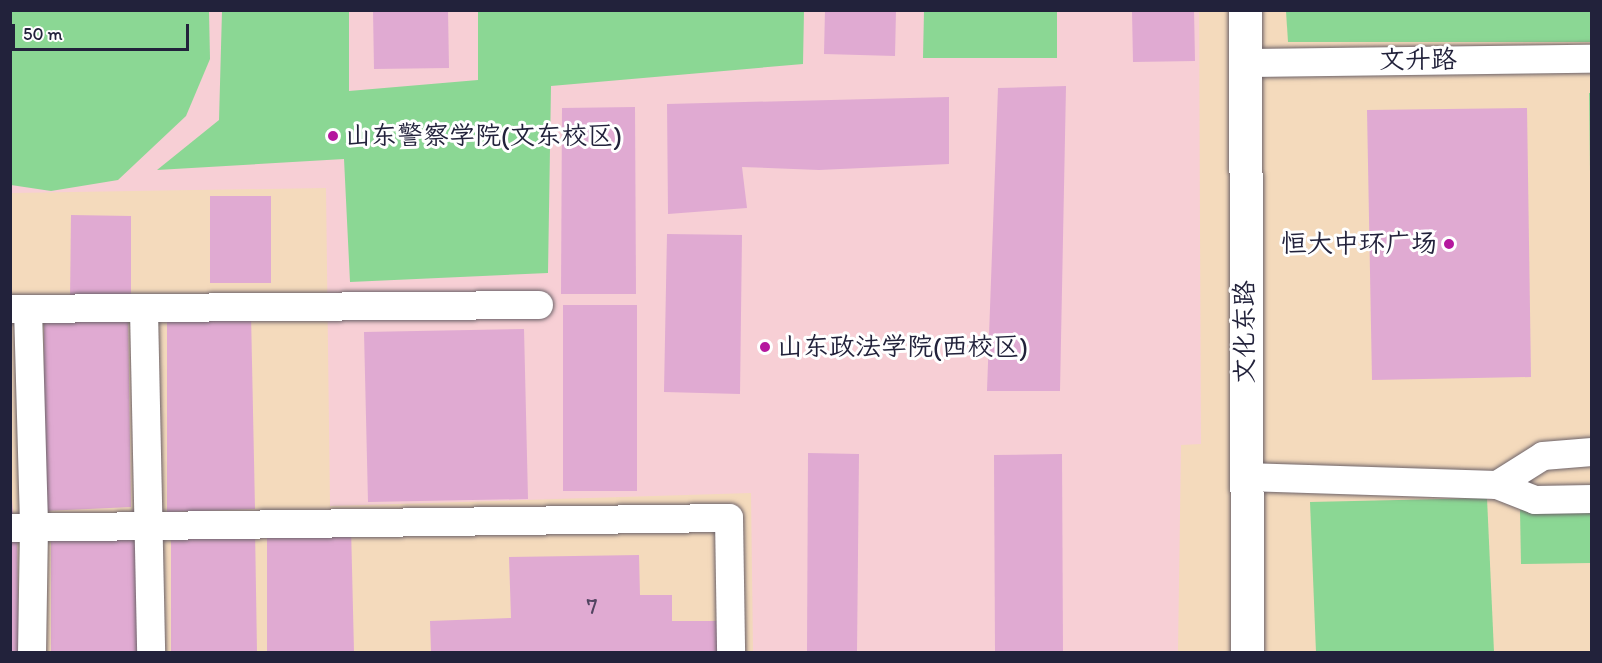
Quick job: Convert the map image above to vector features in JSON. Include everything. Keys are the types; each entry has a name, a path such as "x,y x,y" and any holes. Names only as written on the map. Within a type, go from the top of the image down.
{"main road":[{"name":"文化东路","path":"1245,10 1247,652"}],"street":[{"name":"文升路","path":"1245,63 1592,59"},
{"path":"32,652 22,527 19,309 144,310 539,305"},
{"path":"144,310 151,652"},
{"path":"1497,485 1543,456 1592,452"},
{"path":"1245,477 1497,485 1535,500 1592,499"},
{"path":"22,527 729,518 731,652"}],"shaded area":[{"path":"10,11 1199,11 1201,444 1181,445 1178,652 753,652 751,493 330,506 326,188 11,193"}],"green space":[{"path":"11,10 209,11 210,59 186,116 118,180 51,191 11,185"},
{"path":"222,11 349,11 349,91 478,80 478,11 804,11 803,64 551,86 548,273 350,282 344,159 157,170 219,120"},
{"path":"924,11 1057,11 1057,58 923,58"},
{"path":"1286,11 1591,11 1591,42 1288,42"},
{"path":"1589,93 1592,93 1591,254"},
{"path":"1487,498 1494,652 1316,652 1310,502"},
{"path":"1591,508 1591,563 1521,564 1520,510"}],"building":[{"path":"373,10 448,10 449,68 374,69"},
{"path":"825,10 896,10 895,56 824,54"},
{"path":"1132,10 1194,10 1195,61 1133,62"},
{"path":"1066,86 1060,391 987,391 998,88"},
{"path":"949,97 949,164 819,170 742,167 747,208 668,214 667,104"},
{"path":"635,107 636,294 561,294 562,108"},
{"name":"恒大中环广场","path":"1527,108 1531,377 1372,380 1367,110"},
{"path":"210,196 271,196 271,283 210,283"},
{"path":"71,215 131,216 131,302 70,302"},
{"path":"667,234 742,235 740,394 664,392"},
{"path":"563,305 637,305 637,491 563,491"},
{"path":"128,312 131,507 44,511 44,317"},
{"path":"251,314 255,509 167,512 167,318"},
{"path":"524,329 528,499 368,502 364,332"},
{"path":"808,453 859,454 857,652 807,652"},
{"path":"1062,454 1063,652 995,652 994,455"},
{"path":"10,464 13,516 10,517"},
{"path":"351,527 354,652 267,652 267,532"},
{"path":"10,528 17,528 19,652 10,652"},
{"path":"255,529 257,652 171,652 171,534"},
{"path":"135,531 138,652 51,652 51,536"},
{"path":"639,555 640,595 672,595 672,621 720,621 720,652 431,652 430,621 511,618 509,557"}],"place":[{"name":"山东警察学院(文东校区)","path":"333,136"},
{"name":"恒大中环广场","path":"1449,244"},
{"name":"山东政法学院(西校区)","path":"765,347"}]}
